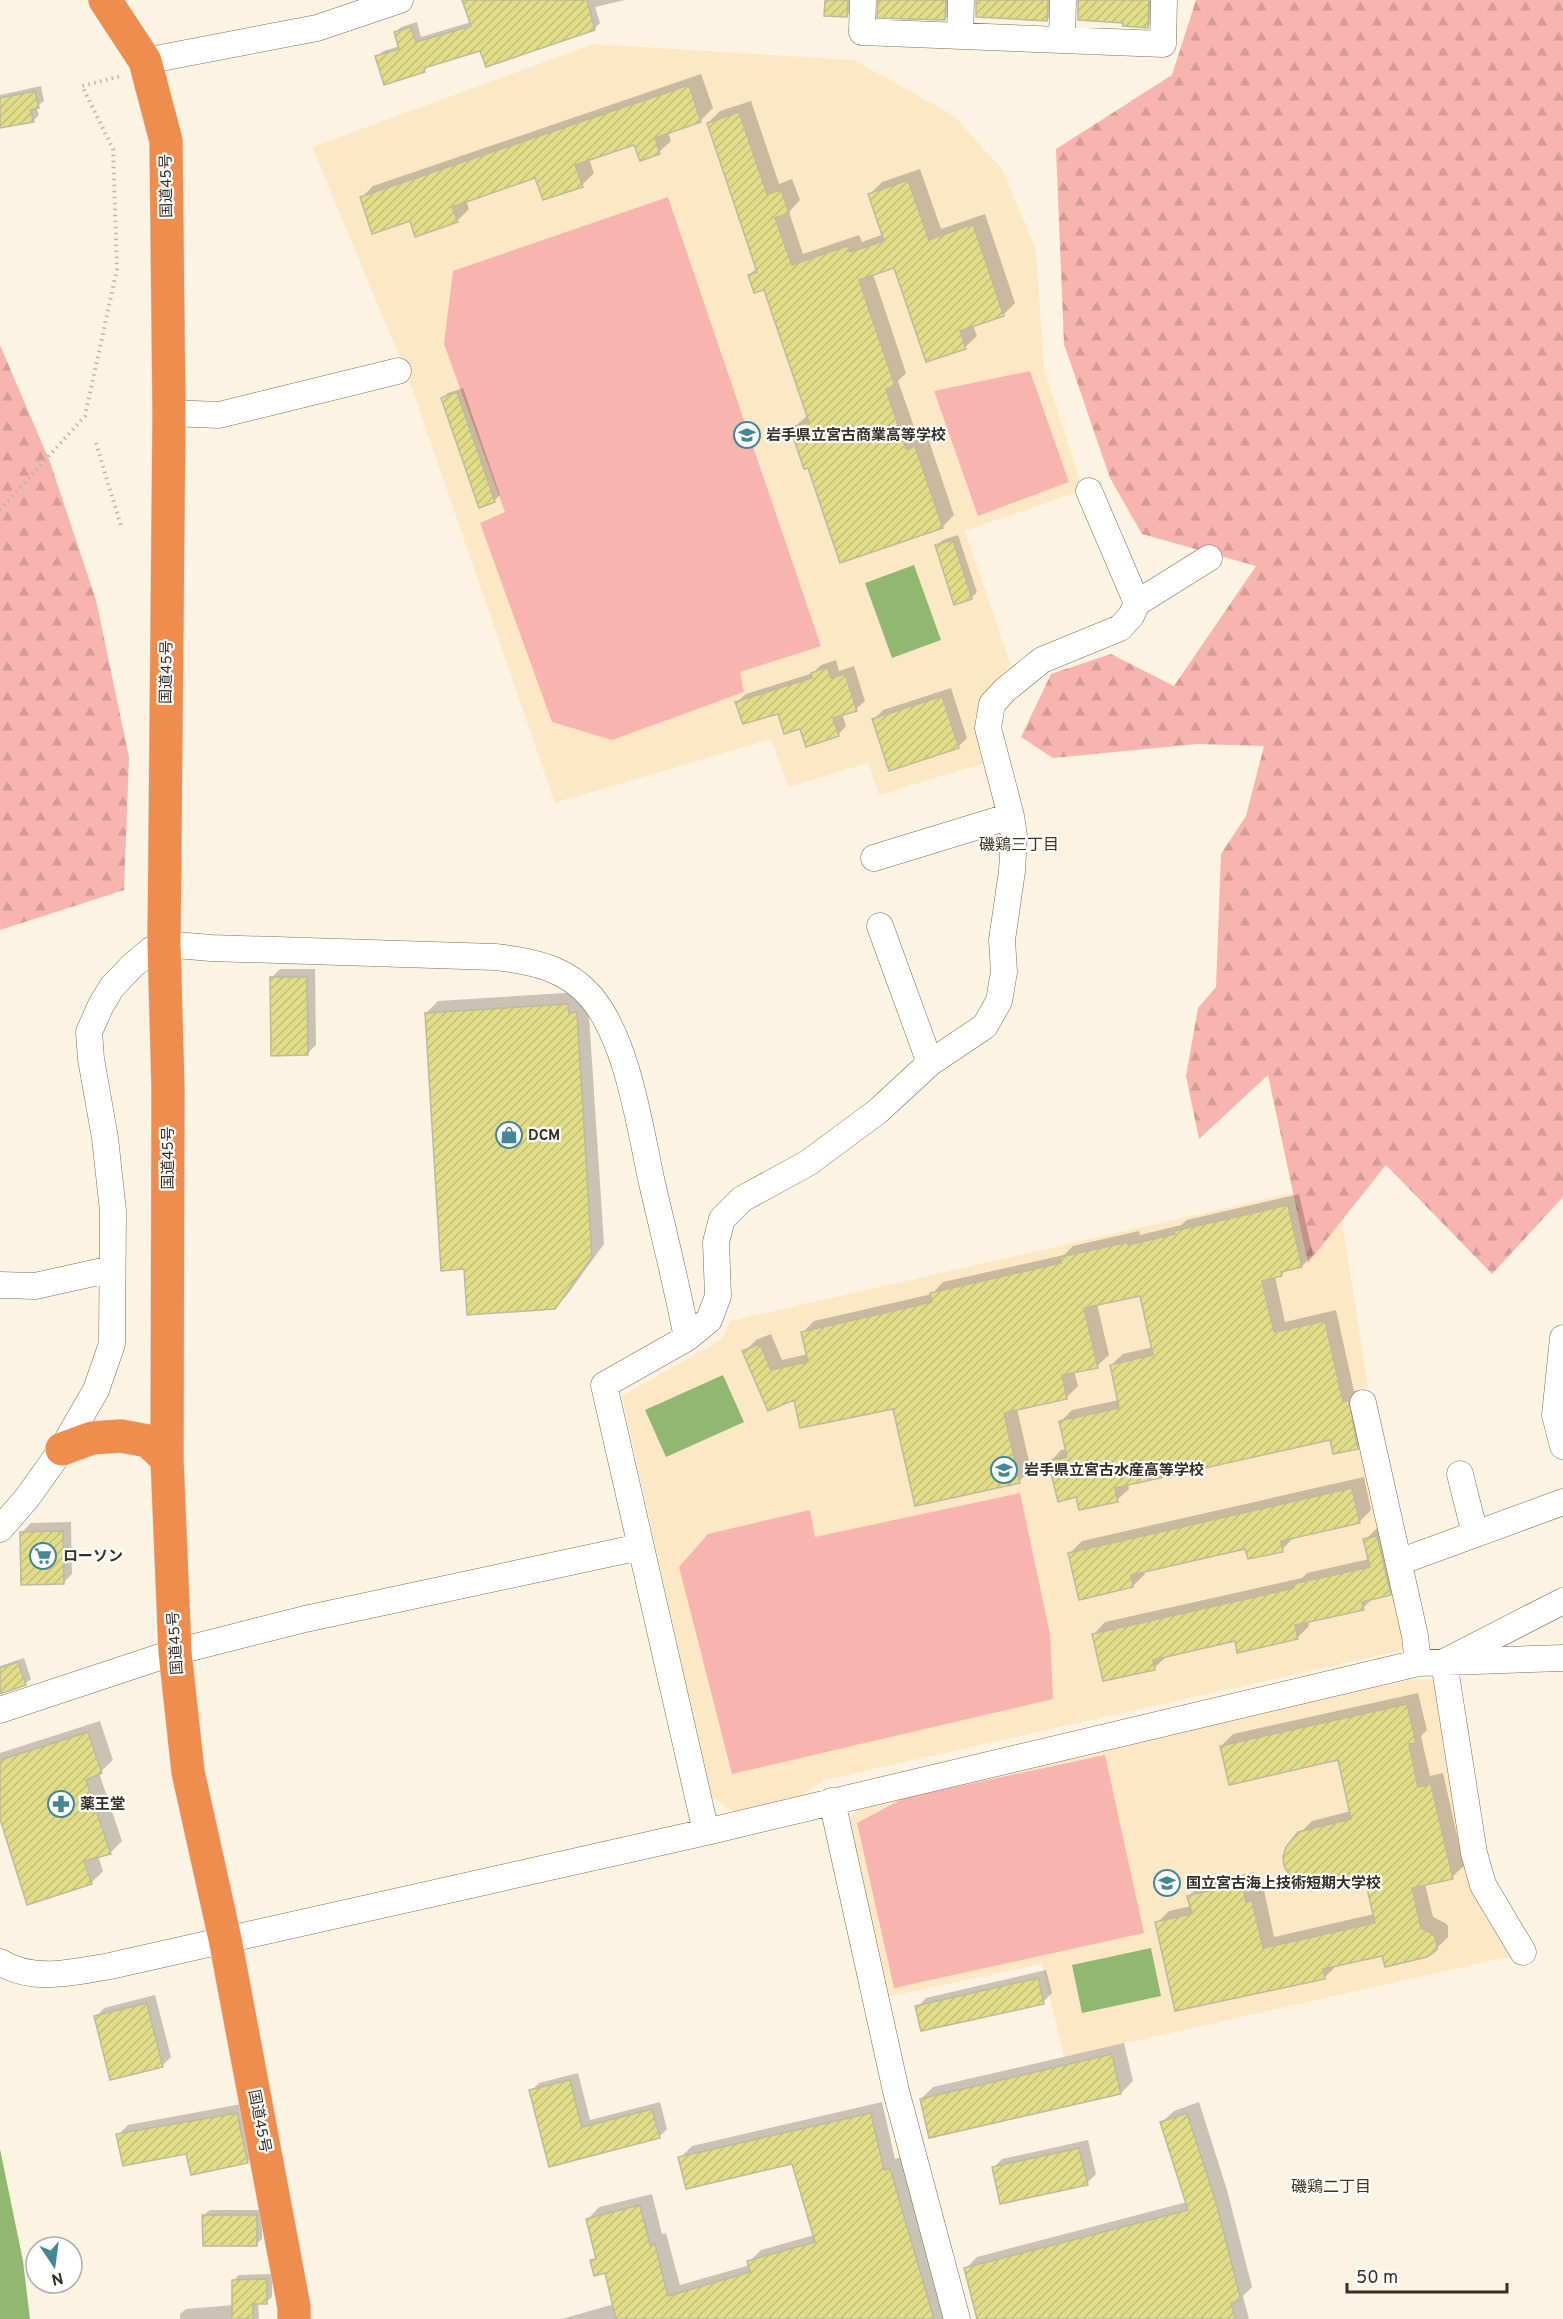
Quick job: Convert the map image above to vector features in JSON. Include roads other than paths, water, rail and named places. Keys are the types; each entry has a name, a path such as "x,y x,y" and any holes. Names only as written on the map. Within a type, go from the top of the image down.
{"highway":[{"name":"国道45号","path":"105,0 146,64 166,141 169,413 164,944 168,1089 167,1460 175,1652 188,1773 225,1939 271,2179 294,2307 294,2319"},
{"path":"62,1449 92,1438 121,1436 148,1441 167,1460"}],"street":[{"path":"146,64 317,28 361,7 399,0"},
{"path":"863,0 862,32 1163,44 1164,0"},
{"path":"960,36 961,0"},
{"path":"1062,40 1063,0"},
{"path":"169,413 219,415 398,371"},
{"path":"1089,490 1137,603"},
{"path":"706,1832 604,1385 687,1338 709,1320 718,1296 716,1242 722,1219 742,1199 808,1163 846,1136 878,1111 930,1063 985,1026 999,1001 1004,972 1002,940 1012,871 1014,836 988,728 992,704 1005,690 1042,660 1120,628 1131,616 1137,603 1209,558"},
{"path":"874,858 1011,816"},
{"path":"880,926 930,1063"},
{"path":"0,1529 27,1498 62,1449 96,1390 112,1344 113,1211 89,1032 112,987 151,950 164,944 211,948 495,957 528,961 563,973 592,998 614,1036 632,1094 687,1338"},
{"path":"0,1285 35,1286 112,1269"},
{"path":"1563,1338 1555,1414 1563,1446"},
{"path":"1363,1403 1415,1636 1418,1663"},
{"path":"1460,1474 1475,1534"},
{"path":"1399,1562 1563,1502"},
{"path":"0,1710 175,1652 305,1619 640,1547"},
{"path":"1444,1662 1563,1601"},
{"path":"0,1962 10,1968 50,1976 110,1966 706,1832 1418,1663 1563,1658"},
{"path":"1444,1662 1477,1864 1483,1885 1523,1952"},
{"path":"832,1801 896,2091 957,2319"}],"place":[{"name":"岩手県立宮古商業高等学校","path":"747,435"},
{"name":"DCM","path":"509,1135"},
{"name":"岩手県立宮古水産高等学校","path":"1004,1470"},
{"name":"ローソン","path":"43,1556"},
{"name":"薬王堂","path":"61,1804"},
{"name":"国立宮古海上技術短期大学校","path":"1167,1883"}],"district":[{"name":"磯鶏三丁目","path":"1019,844"},
{"name":"磯鶏二丁目","path":"1331,2186"}]}
